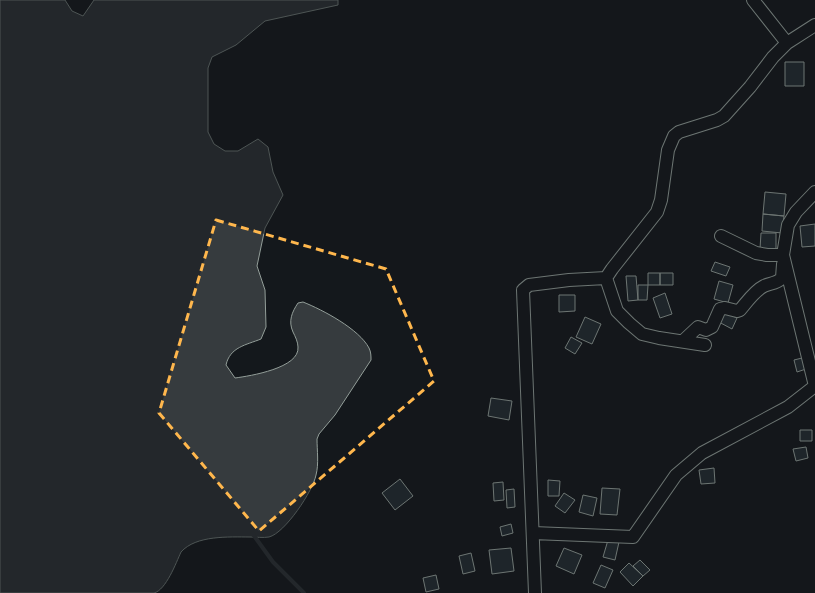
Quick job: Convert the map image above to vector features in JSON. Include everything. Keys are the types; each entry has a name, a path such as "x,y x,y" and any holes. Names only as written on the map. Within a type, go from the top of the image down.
{"street":[{"path":"753,0 787,43"},
{"path":"606,278 657,212 661,200 667,157 674,136 679,132 718,120 724,116 750,87 773,57 787,43 815,25"},
{"path":"683,341 698,327 706,330 712,327 720,309 724,308 738,312 758,290 765,285 777,282 782,278 783,255 788,225 796,212 815,192"},
{"path":"721,236 756,253 783,255"},
{"path":"533,533 633,537 676,475 702,453 788,407 815,386 783,255"},
{"path":"606,278 617,311 642,334 705,345"},
{"path":"535,593 523,290 529,285 569,280 606,278"}],"highlighted area":[{"path":"216,220 386,269 434,381 259,531 159,413"}],"shaded area":[{"path":"0,0 65,0 72,11 83,16 94,0 338,0 338,5 265,21 236,45 212,57 208,68 208,132 214,144 225,151 238,151 258,139 268,147 273,172 283,195 265,228 257,266 265,290 266,327 261,339 235,350 228,359 226,365 235,378 273,370 283,366 291,360 296,354 298,347 291,324 291,317 298,303 303,302 330,315 349,327 364,341 369,348 371,352 371,360 335,415 319,434 317,439 318,457 314,482 304,501 283,528 269,537 213,538 195,542 187,546 181,552 163,587 154,593 0,593"}],"building":[{"path":"785,62 804,62 804,86 785,86"},
{"path":"765,192 786,194 784,216 763,214"},
{"path":"763,214 784,216 782,233 762,231"},
{"path":"815,224 815,246 802,247 800,226"},
{"path":"761,233 776,233 776,249 760,249"},
{"path":"715,262 730,267 726,276 711,271"},
{"path":"648,273 660,273 660,285 648,285"},
{"path":"660,273 673,273 673,285 660,285"},
{"path":"626,276 636,276 638,300 628,301"},
{"path":"719,281 733,285 728,303 714,299"},
{"path":"638,285 648,285 647,300 638,300"},
{"path":"665,293 672,314 660,318 653,298"},
{"path":"559,295 575,295 575,311 559,312"},
{"path":"722,311 737,318 732,329 717,321"},
{"path":"585,317 601,324 592,344 576,337"},
{"path":"571,337 582,343 575,354 565,348"},
{"path":"802,358 806,369 797,372 794,360"},
{"path":"491,398 512,401 509,420 488,416"},
{"path":"800,430 812,430 812,441 800,441"},
{"path":"806,447 808,458 796,461 793,449"},
{"path":"714,468 715,483 701,484 699,470"},
{"path":"400,479 413,496 395,510 382,493"},
{"path":"548,480 560,481 559,496 548,496"},
{"path":"503,482 504,500 494,501 493,483"},
{"path":"602,488 620,489 617,515 600,514"},
{"path":"514,489 515,507 507,508 506,490"},
{"path":"564,493 575,500 565,513 555,506"},
{"path":"583,495 597,498 593,516 579,512"},
{"path":"511,524 513,533 502,536 500,527"},
{"path":"608,540 619,542 615,560 603,557"},
{"path":"511,548 514,571 492,574 489,550"},
{"path":"564,548 582,555 574,574 556,566"},
{"path":"471,553 475,571 463,574 459,556"},
{"path":"640,560 650,570 643,576 633,566"},
{"path":"629,563 643,576 633,586 620,572"},
{"path":"601,565 613,570 605,588 593,583"},
{"path":"436,575 439,589 426,592 423,578"}],"waterway":[{"path":"252,533 273,562 304,593"}]}
